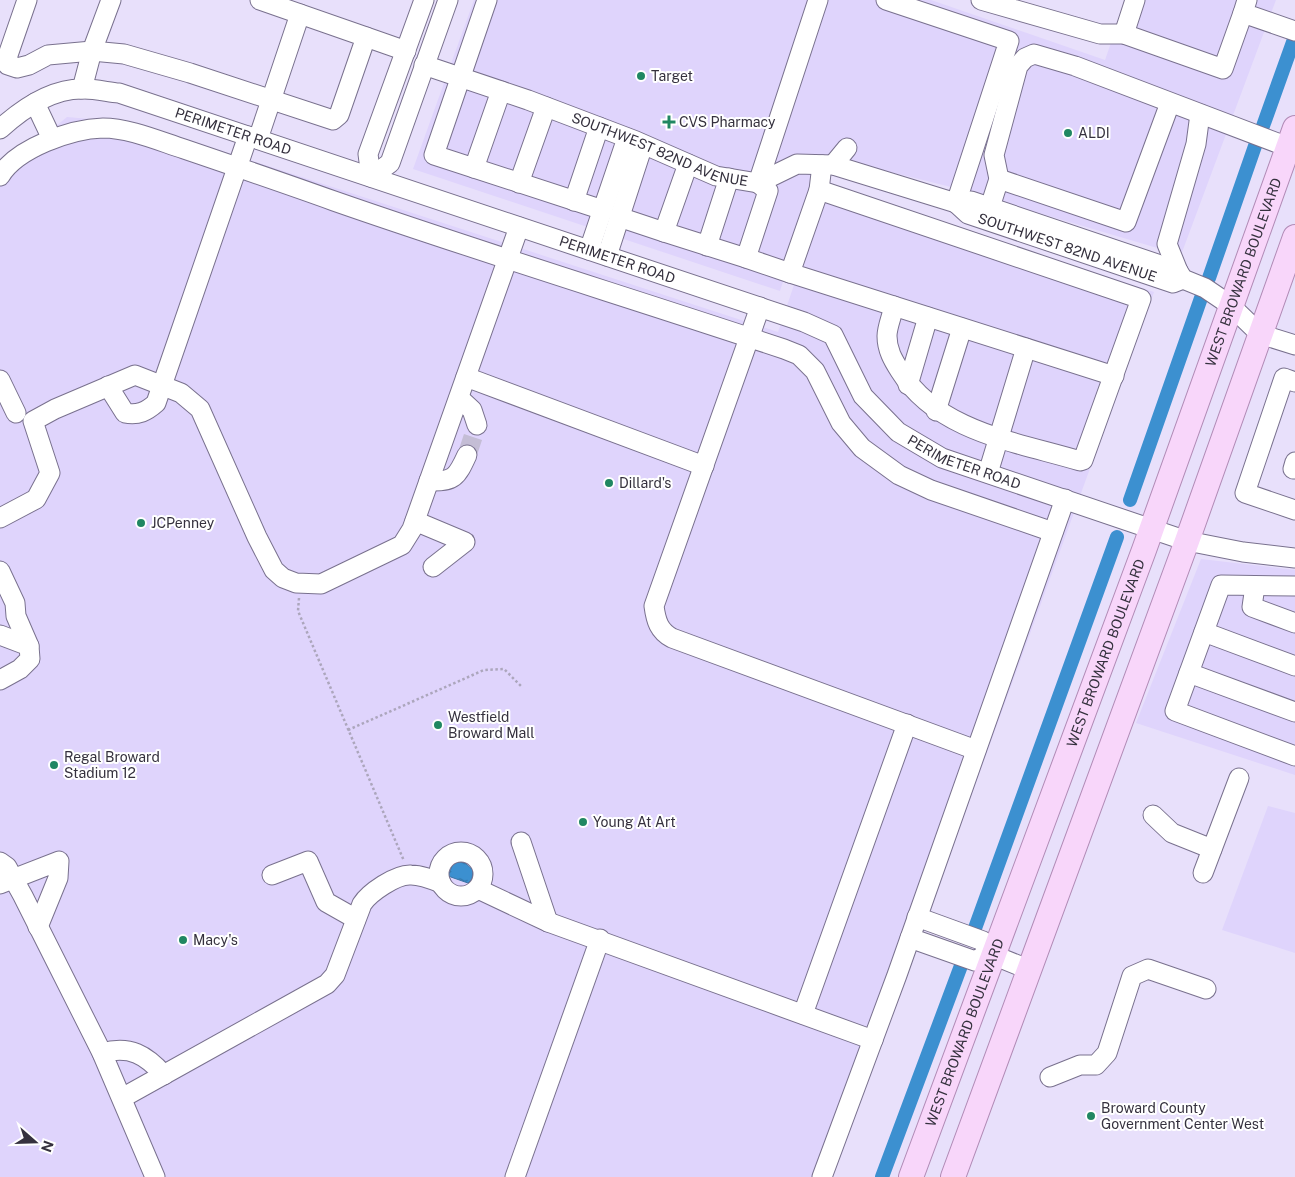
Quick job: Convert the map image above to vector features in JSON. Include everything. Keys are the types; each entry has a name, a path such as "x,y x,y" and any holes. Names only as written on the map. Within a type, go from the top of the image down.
{"main road":[{"name":"WEST BROWARD BOULEVARD","path":"911,1177 991,954 1152,528 1230,305 1292,137"},
{"path":"953,1177 1187,541 1295,237"}],"street":[{"path":"27,0 8,55 8,65 17,68 29,65 48,55 92,51 124,54 190,73 333,120 339,115 366,37"},
{"path":"82,89 92,51 111,0"},
{"path":"260,0 406,51"},
{"path":"424,0 368,154 371,177 390,163 448,0"},
{"path":"487,0 434,155 790,274 1114,376"},
{"path":"746,258 768,191 758,183 818,0"},
{"path":"886,0 1009,41 956,203"},
{"path":"981,0 1100,34 1124,34 1223,69 1245,6 1295,31"},
{"path":"1124,34 1135,0"},
{"path":"108,386 121,410 125,413 135,414 144,412 156,403 238,167 270,100 300,14"},
{"path":"416,22 435,36"},
{"path":"990,207 999,179 994,155 1018,66 1025,58 1034,54 1075,66 1200,114 1292,137"},
{"name":"SOUTHWEST 82ND AVENUE","path":"424,65 599,127 716,176 758,183 798,164 828,165 956,203 971,201 990,207 1173,283 1180,275"},
{"name":"PERIMETER ROAD","path":"0,129 13,117 46,96 82,89 119,94 371,177 760,307 833,334 863,396 898,432 942,458 1187,541 1243,552 1295,558"},
{"path":"474,168 501,91"},
{"path":"35,103 52,140"},
{"path":"1117,248 1170,103"},
{"path":"519,183 546,107"},
{"path":"1180,275 1167,244 1196,144 1200,114"},
{"path":"574,201 599,127"},
{"path":"0,176 30,149 66,133 104,128 157,141 238,167 507,260 749,338 799,355 815,371 842,423 862,448 899,476 931,490 1053,532"},
{"path":"598,253 635,141"},
{"path":"790,274 828,165 847,148"},
{"path":"664,232 688,164"},
{"path":"707,246 729,178"},
{"path":"999,179 1126,222"},
{"path":"819,190 1141,299 1082,461 958,424 936,411 908,385 890,355 887,336 894,306"},
{"name":"SOUTHWEST 82ND AVENUE","path":"956,203 968,214 1070,240 1117,248 1180,275 1205,288 1230,305 1260,334"},
{"path":"16,414 135,376 181,393 200,409 274,570 283,578 300,584 321,584 402,545 415,521 519,227"},
{"path":"760,307 654,606 656,619 663,633 672,638 976,750"},
{"path":"908,385 928,317"},
{"path":"936,411 962,328"},
{"path":"1260,334 1295,345"},
{"path":"988,473 1026,348"},
{"path":"466,377 704,466"},
{"path":"1295,382 1284,378 1245,493 1295,510"},
{"path":"0,380 16,414 50,474 36,499 0,518"},
{"path":"459,398 472,410 477,425"},
{"path":"429,481 446,481 458,474 467,455"},
{"path":"1295,462 1293,468 1295,469"},
{"path":"822,1177 910,938 1065,499"},
{"path":"415,521 465,542 433,567"},
{"path":"0,571 15,604 16,616 29,646 30,659 20,670 0,680"},
{"path":"1295,586 1222,585 1175,711 1295,756"},
{"path":"1255,586 1252,607 1295,623"},
{"path":"1204,632 1295,666"},
{"path":"0,635 29,646"},
{"path":"1189,673 1295,712"},
{"path":"803,1014 907,724"},
{"path":"1203,873 1239,778"},
{"path":"1153,815 1172,833 1212,849"},
{"path":"521,842 548,922"},
{"path":"468,853 480,862 483,868 482,883 478,889 472,894 458,896 451,894 441,883 439,876 443,862 454,854 468,853"},
{"path":"7,881 60,861 58,878 38,926"},
{"path":"272,875 308,861 326,902 356,919"},
{"path":"0,862 7,881 38,926 102,1053 154,1177"},
{"path":"122,1098 327,984 335,975 367,895 409,874 441,883"},
{"path":"478,889 548,922 600,939 873,1040"},
{"path":"917,917 983,941 991,954 1030,970"},
{"path":"910,938 975,961 991,954"},
{"path":"516,1177 600,939"},
{"path":"1050,1077 1080,1066 1096,1065 1107,1053 1132,976 1148,968 1206,989"},
{"path":"102,1053 118,1049 149,1058 164,1075"}],"path":[{"path":"300,584 298,611 409,874"},
{"path":"348,730 484,670 504,669 522,687"}],"shaded area":[{"path":"474,0 931,0 1105,60 1126,0 1276,0 1181,255 951,187 823,155 780,291 413,169"},
{"path":"67,117 136,123 778,332 828,185 1154,292 833,1177 0,1177 0,172"},
{"path":"1201,559 1295,570 1295,775 1136,723"},
{"path":"1268,806 1295,813 1295,953 1222,930"}],"water":[{"path":"465,863 473,870 472,879 468,883 448,876 453,864"}],"waterway":[{"path":"1263,126 1293,42"},
{"path":"1209,278 1255,146"},
{"path":"1130,500 1201,298"},
{"path":"974,931 1117,537"},
{"path":"882,1177 962,963"}],"tunnel":[{"path":"467,455 477,425"}],"place":[{"name":"Target","path":"641,76"},
{"name":"CVS Pharmacy","path":"669,122"},
{"name":"ALDI","path":"1068,133"},
{"name":"Dillard's","path":"609,483"},
{"name":"JCPenney","path":"141,523"},
{"name":"Westfield Broward Mall","path":"438,725"},
{"name":"Regal Broward Stadium 12","path":"54,765"},
{"name":"Young At Art","path":"583,822"},
{"name":"Macy's","path":"183,940"},
{"name":"Broward County Government Center West","path":"1091,1116"}]}
